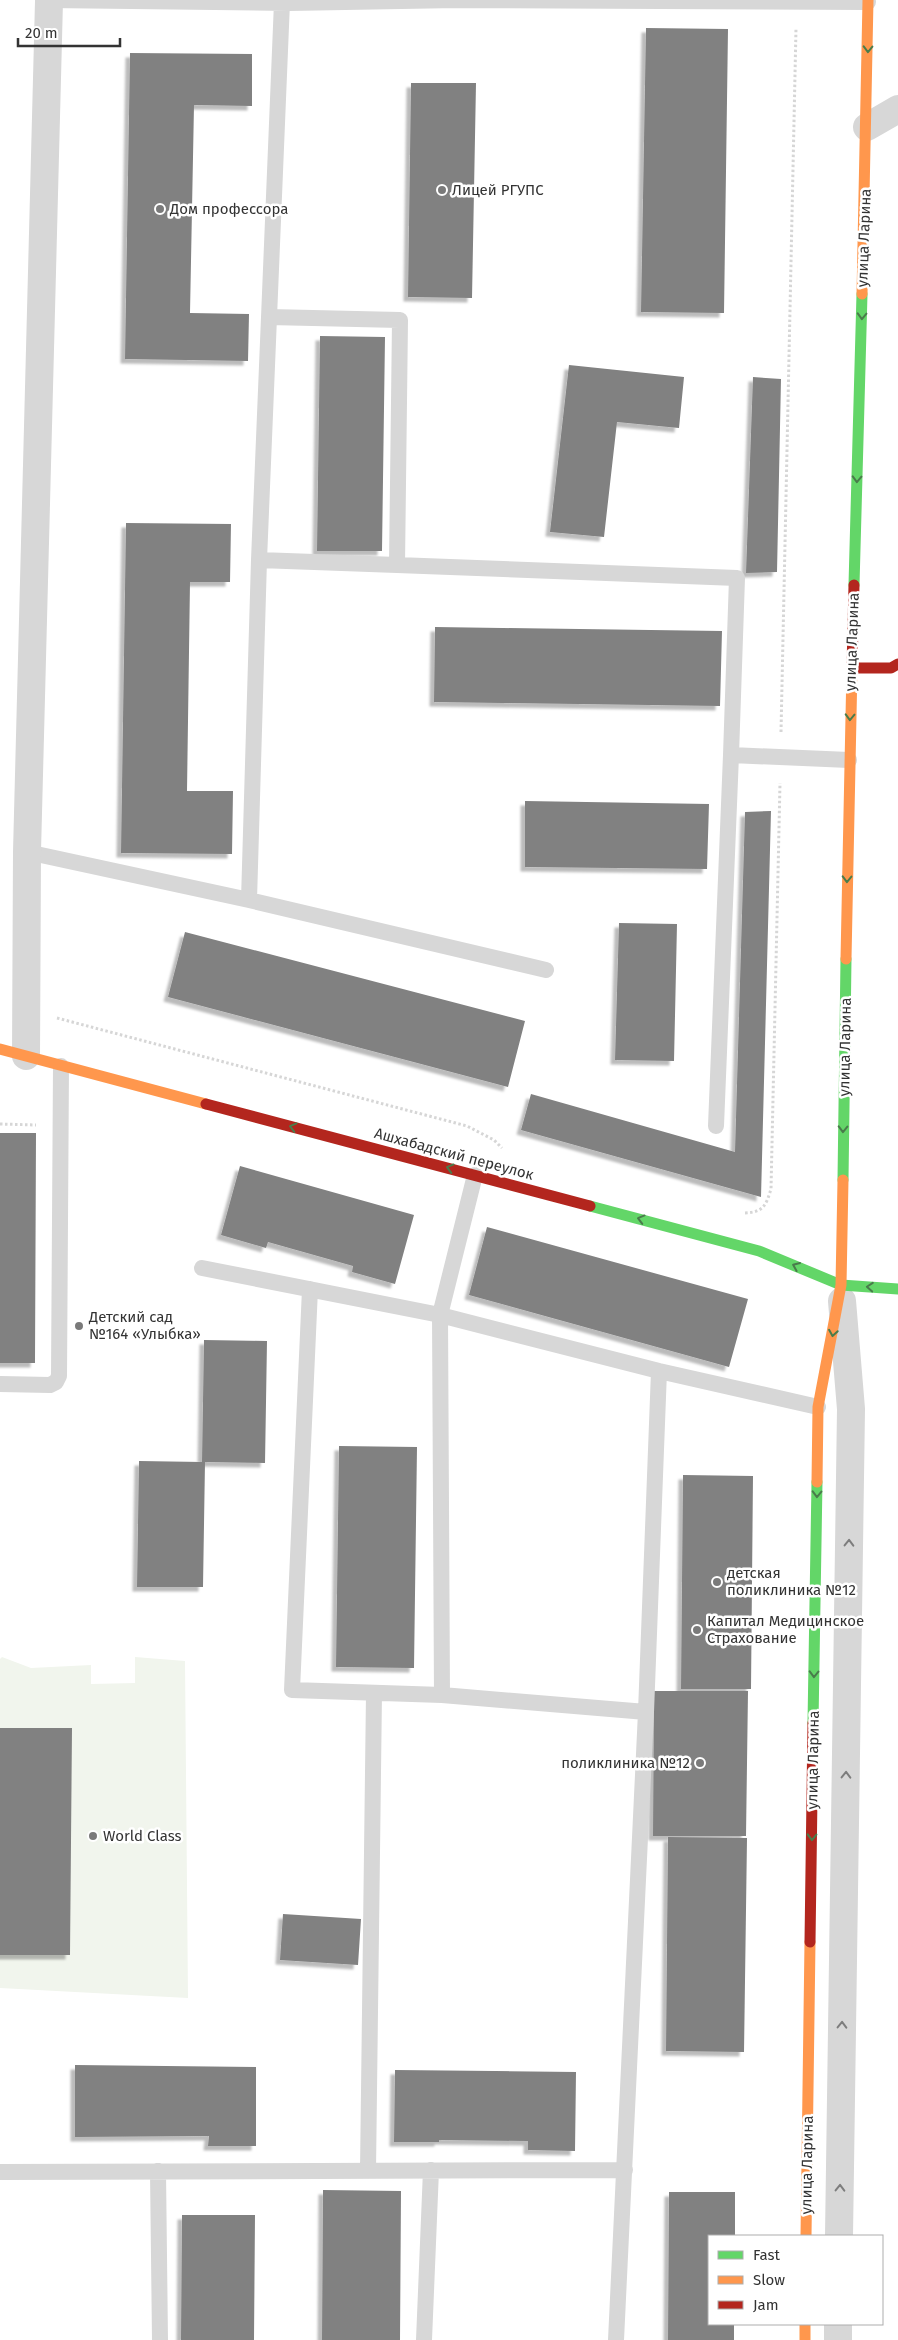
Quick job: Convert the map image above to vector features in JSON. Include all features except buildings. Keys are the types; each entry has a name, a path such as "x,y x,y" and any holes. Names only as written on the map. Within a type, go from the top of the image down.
{"main road":[{"name":"улица Ларина","path":"806,2235 818,1407 841,1285 849,760 867,128 868,1"},
{"path":"852,668 891,668 898,664"},
{"name":"Ашхабадский переулок","path":"13,1052 759,1251 841,1285 898,1289"},
{"path":"805,2325 805,2340"}],"street":[{"path":"13,1052 27,1010 27,852 48,1"},
{"path":"867,128 898,109"},
{"name":"улица Ларина","path":"839,2235 851,1409 841,1285"},
{"path":"838,2325 838,2340"}],"lane":[{"path":"48,1 868,1"},
{"path":"249,900 259,560 282,2"},
{"path":"269,317 400,320 397,565"},
{"path":"259,560 737,578 716,1126"},
{"path":"731,755 849,760"},
{"path":"27,852 249,900 546,970"},
{"path":"0,1384 50,1385 56,1382 59,1376 61,1066"},
{"path":"442,1695 440,1315 475,1175"},
{"path":"202,1268 440,1315 659,1372 818,1407"},
{"path":"310,1289 292,1690 442,1695 646,1712"},
{"path":"616,2340 646,1712 659,1372"},
{"path":"368,2171 374,1693"},
{"path":"424,2340 431,2170"},
{"path":"0,2172 625,2170"},
{"path":"158,2172 160,2340"}],"path":[{"path":"741,1214 754,1213 766,1205 771,1188 797,2"},
{"path":"27,1010 467,1126 494,1140 504,1151"},
{"path":"0,1124 38,1126 60,1133"}],"shaded area":[{"name":"World Class","path":"2,1657 31,1668 91,1665 91,1684 135,1683 135,1657 185,1661 188,1998 0,1988 0,1659"}],"traffic: fast":[{"path":"854,585 862,294"},
{"path":"843,1180 846,959"},
{"path":"590,1206 759,1251 841,1285 898,1289"},
{"path":"813,1723 817,1482"}],"traffic: slow":[{"path":"862,294 868,0"},
{"path":"846,959 852,668"},
{"path":"0,1049 206,1104"},
{"path":"817,1482 818,1407 841,1285 843,1180"},
{"path":"806,2235 810,1942"},
{"path":"805,2325 805,2340"}],"traffic: jam":[{"path":"854,585 852,668 891,668 898,664"},
{"path":"206,1104 590,1206"},
{"path":"810,1942 813,1723"}],"place":[{"name":"Лицей РГУПС","path":"442,190"},
{"name":"Дом профессора","path":"160,209"},
{"name":"Детский сад №164 «Улыбка»","path":"79,1326"},
{"name":"детская поликлиника №12","path":"717,1582"},
{"name":"Капитал Медицинское Страхование","path":"697,1630"},
{"name":"поликлиника №12","path":"700,1763"},
{"name":"World Class","path":"93,1836"}]}
